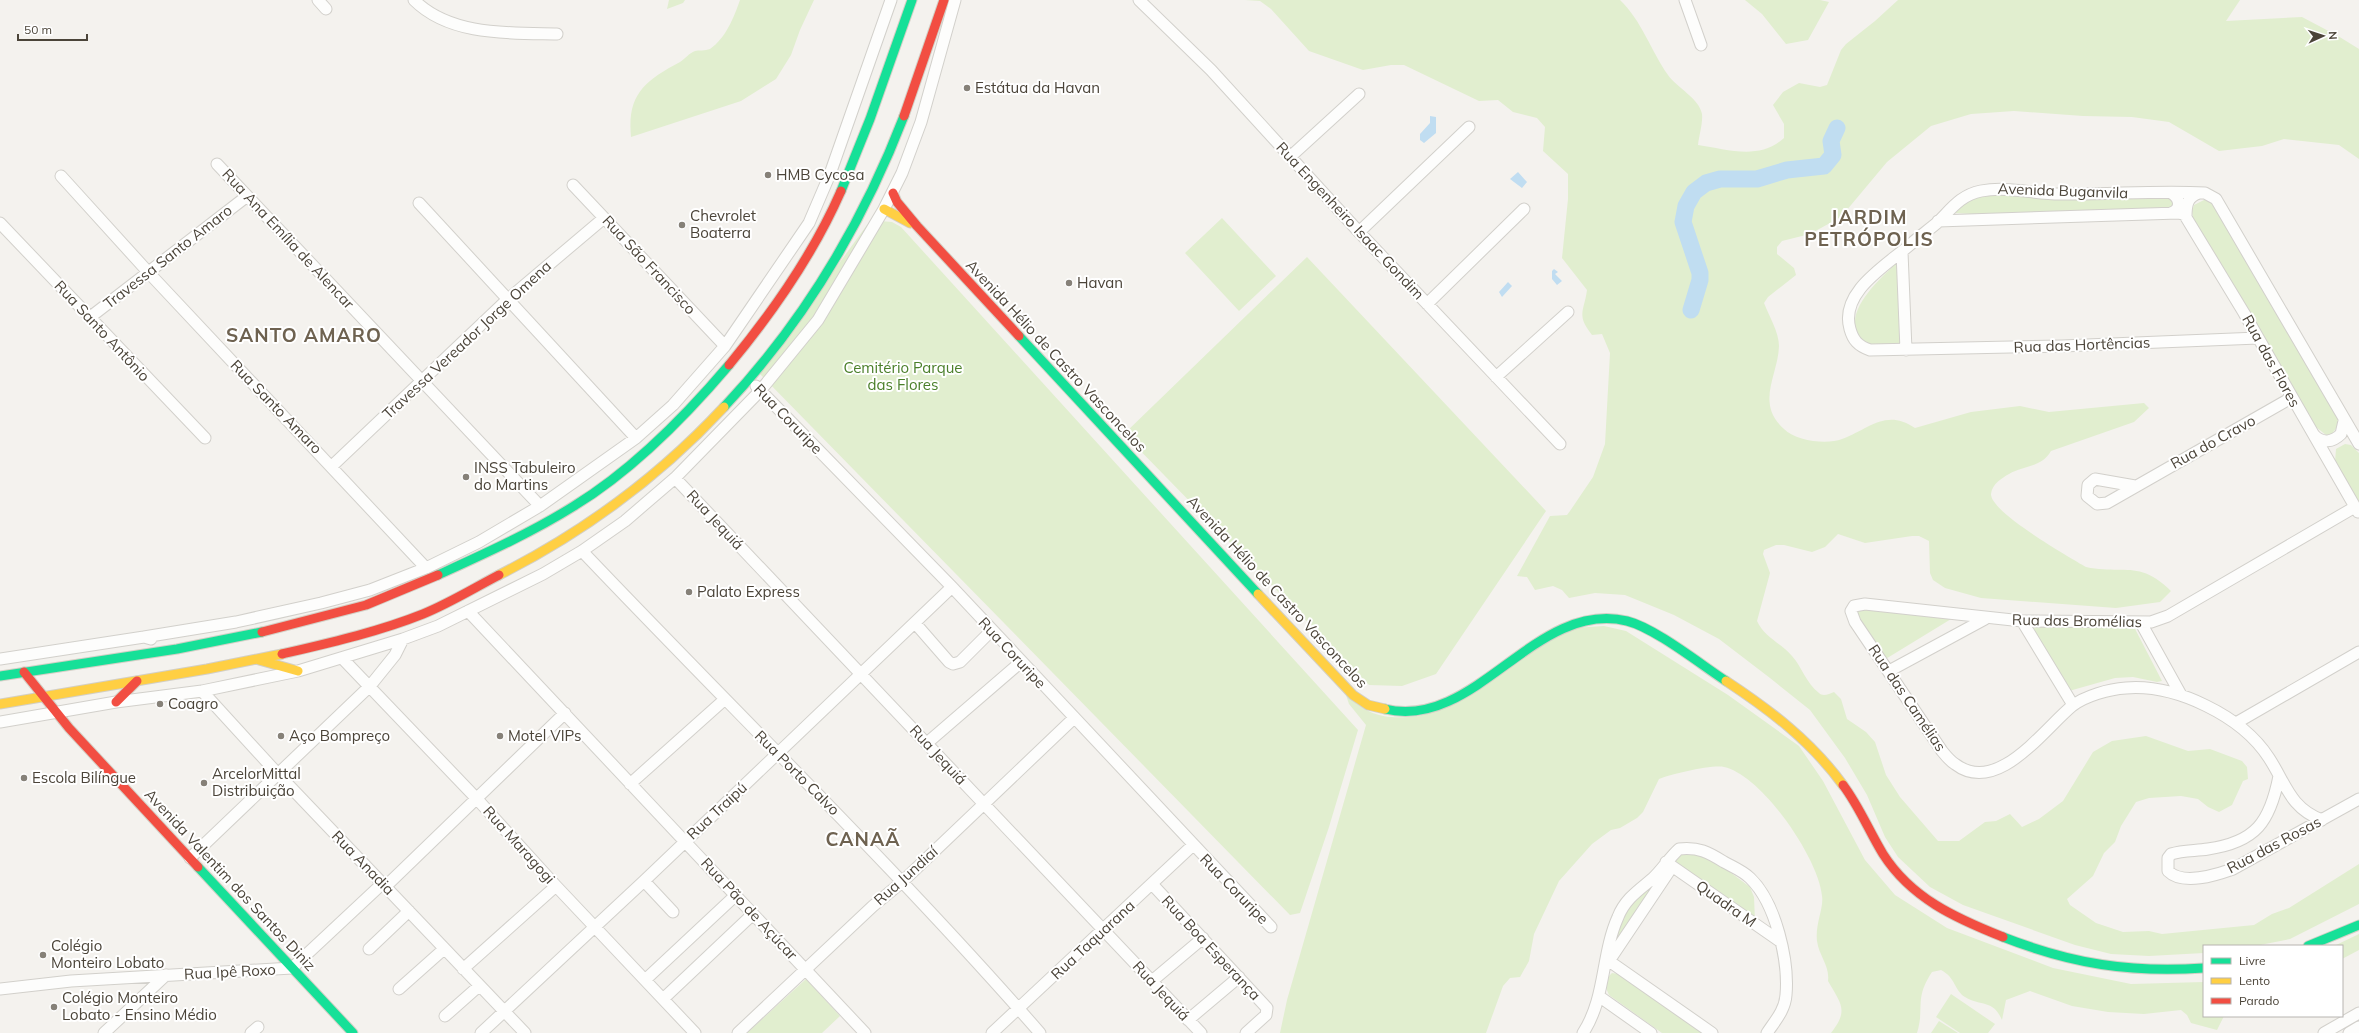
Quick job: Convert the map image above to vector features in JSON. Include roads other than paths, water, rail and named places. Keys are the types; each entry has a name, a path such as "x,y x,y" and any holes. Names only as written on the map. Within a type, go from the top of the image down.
{"main road":[{"path":"2,705 10,689 0,676 193,646 355,609 434,577 552,519 588,496 646,449 736,357 800,269 820,234 854,159 912,0"},
{"path":"2,705 137,681 188,674 329,644 413,617 542,553 598,518 644,483 691,441 750,380 804,309 857,223 896,133 944,0"},
{"name":"Avenida Hélio de Castro Vasconcelos","path":"893,193 897,202 917,226 1340,682 1367,704 1387,711 1429,709 1456,698 1559,631 1596,619 1614,618 1627,621 1642,627 1728,682 1796,730 1819,753 1846,788 1888,864 1911,888 1932,904 1961,920 2071,959 2127,969 2203,968"},
{"name":"Avenida Hélio de Castro Vasconcelos","path":"884,209 917,226"},
{"path":"258,659 298,671"},
{"name":"Avenida Valentim dos Santos Diniz","path":"24,672 56,713 353,1033"},
{"path":"116,702 137,681"},
{"path":"2310,945 2359,925"}],"street":[{"path":"318,0 326,9"},
{"path":"414,0 426,11 445,21 489,31 557,34"},
{"path":"0,659 236,622 370,590 426,568 479,542 540,506 636,438 673,404 725,346 809,223 830,174 891,0"},
{"path":"0,722 116,702 202,691 298,671 403,639 433,628 510,592 582,551 625,521 675,478 760,391 818,320 893,193 921,122 955,0"},
{"name":"Rua Engenheiro Isaac Gondim","path":"1139,0 1211,70 1359,232 1560,444"},
{"path":"1685,0 1700,45"},
{"path":"1290,156 1359,94"},
{"path":"1359,232 1469,127"},
{"name":"Rua Ana Emília de Alencar","path":"216,164 540,506"},
{"name":"Rua Santo Amaro","path":"61,176 148,273 332,466 426,568"},
{"name":"Rua São Francisco","path":"573,185 725,346"},
{"name":"Avenida Buganvila","path":"1906,350 1870,350 1863,348 1853,338 1849,326 1851,305 1858,291 1938,221 1959,200 1969,194 1992,189 2011,189 2046,194 2200,193"},
{"path":"2171,193 2177,198 2179,205 2176,211 2179,214"},
{"path":"2179,214 2193,195 2200,193 2210,195 2216,199 2344,421 2359,444"},
{"name":"Travessa Santo Amaro","path":"89,318 246,197"},
{"path":"419,203 636,438"},
{"path":"1427,304 1524,208"},
{"name":"Avenida Buganvila","path":"1938,221 2179,214"},
{"name":"Rua das Flores","path":"2179,214 2258,338 2291,398 2357,510"},
{"name":"Travessa Vereador Jorge Omena","path":"332,466 507,300 604,218"},
{"name":"Rua Santo Antônio","path":"0,223 204,438"},
{"path":"1902,252 1906,350"},
{"path":"1496,377 1568,312"},
{"name":"Rua das Hortências","path":"1906,350 2258,338"},
{"name":"Rua Coruripe","path":"750,380 952,587 991,632 1021,662 1192,846 1271,927"},
{"name":"Rua do Cravo","path":"2135,486 2291,398"},
{"path":"2312,433 2321,441 2332,440 2341,434 2344,421"},
{"path":"2330,464 2330,451 2339,442 2349,440 2359,444"},
{"name":"Rua Jequiá","path":"675,478 1201,1033"},
{"name":"Rua das Bromélias","path":"1865,604 2022,621 2151,622 2168,616 2357,510"},
{"name":"Rua Porto Calvo","path":"582,551 724,700 834,809 1040,1033"},
{"name":"Rua Traipú","path":"481,1033 505,1012 536,979 644,881 952,587"},
{"name":"Rua das Camélias","path":"1865,604 1854,606 1851,614 1942,751 1955,764 1968,771 1978,772 1994,770 2007,765 2019,756 2073,705"},
{"name":"Rua Pão de Açúcar","path":"468,611 865,1033"},
{"path":"1889,671 1985,618"},
{"path":"2022,621 2073,705 2098,695 2127,688 2163,690 2181,695 2236,723 2268,757 2300,808 2322,820"},
{"path":"915,623 949,662 953,664 960,662 991,632"},
{"path":"2141,623 2181,695"},
{"path":"144,637 193,646"},
{"path":"190,858 277,773 370,686 395,655 403,639"},
{"path":"2236,723 2359,652"},
{"name":"Rua Maragogi","path":"342,658 477,799 594,927 695,1033"},
{"path":"928,744 1021,662"},
{"name":"Rua Anadia","path":"202,691 277,773 409,911 463,970 525,1033"},
{"path":"630,784 724,700"},
{"path":"292,968 477,799 565,713"},
{"name":"Rua Jundiaí","path":"738,1033 873,906 902,882 983,803 1073,719"},
{"name":"Rua das Rosas","path":"2279,776 2275,796 2267,815 2249,837 2224,847 2171,854 2168,858 2168,870 2175,876 2199,878 2233,869 2359,799"},
{"name":"Rua Taquarana","path":"992,1033 1104,930 1192,846"},
{"name":"Quadra M","path":"1602,977 1609,961 1679,849 1695,847 1713,855 1750,878 1768,902 1777,924 1781,942 1786,996 1782,1012 1767,1033"},
{"name":"Quadra M","path":"1669,864 1781,942"},
{"name":"Quadra M","path":"1583,1033 1590,1022 1600,997 1602,977 1618,916 1635,892 1669,864"},
{"path":"644,881 673,912"},
{"name":"Rua Boa Esperança","path":"1152,884 1267,1008 1268,1012 1246,1033"},
{"path":"463,970 556,886"},
{"path":"645,980 736,895"},
{"path":"369,949 409,911"},
{"path":"663,999 753,914"},
{"path":"1152,981 1203,938"},
{"path":"399,989 444,949"},
{"path":"1609,961 1712,1033"},
{"name":"Rua Ipê Roxo","path":"153,982 166,975 292,968"},
{"path":"1188,1020 1239,977"},
{"path":"0,989 64,982 153,982"},
{"path":"104,1033 153,982"},
{"path":"445,1016 479,986"},
{"path":"1600,997 1651,1033"},
{"path":"2324,1033 2359,1013"},
{"path":"2349,1033 2359,1027"}],"water":[{"path":"1430,116 1436,117 1436,133 1424,143 1420,140 1420,134 1430,123"},
{"path":"1518,172 1527,182 1522,188 1510,179"},
{"path":"1554,269 1558,272 1555,274 1562,281 1557,285 1552,279 1552,271"},
{"path":"1508,282 1512,286 1502,297 1499,292"}],"waterway":[{"path":"1691,310 1700,280 1700,273 1683,222 1686,206 1694,192 1706,183 1720,179 1757,179 1787,170 1824,166 1833,155 1831,141 1837,128"}],"place":[{"name":"Estátua da Havan","path":"967,88"},
{"name":"HMB Cycosa","path":"768,175"},
{"name":"Chevrolet Boaterra","path":"682,225"},
{"name":"Havan","path":"1069,283"},
{"name":"INSS Tabuleiro do Martins","path":"466,477"},
{"name":"Palato Express","path":"689,592"},
{"name":"Coagro","path":"160,704"},
{"name":"Aço Bompreço","path":"281,736"},
{"name":"Motel VIPs","path":"500,736"},
{"name":"Escola Bilíngue","path":"24,778"},
{"name":"ArcelorMittal Distribuição","path":"204,783"},
{"name":"Colégio Monteiro Lobato","path":"43,955"},
{"name":"Colégio Monteiro Lobato - Ensino Médio","path":"54,1007"}],"district":[{"name":"JARDIM PETRÓPOLIS","path":"1869,228"},
{"name":"SANTO AMARO","path":"304,335"},
{"name":"CANAÃ","path":"863,839"}],"park label":[{"name":"Cemitério Parque das Flores","path":"903,376"}]}
